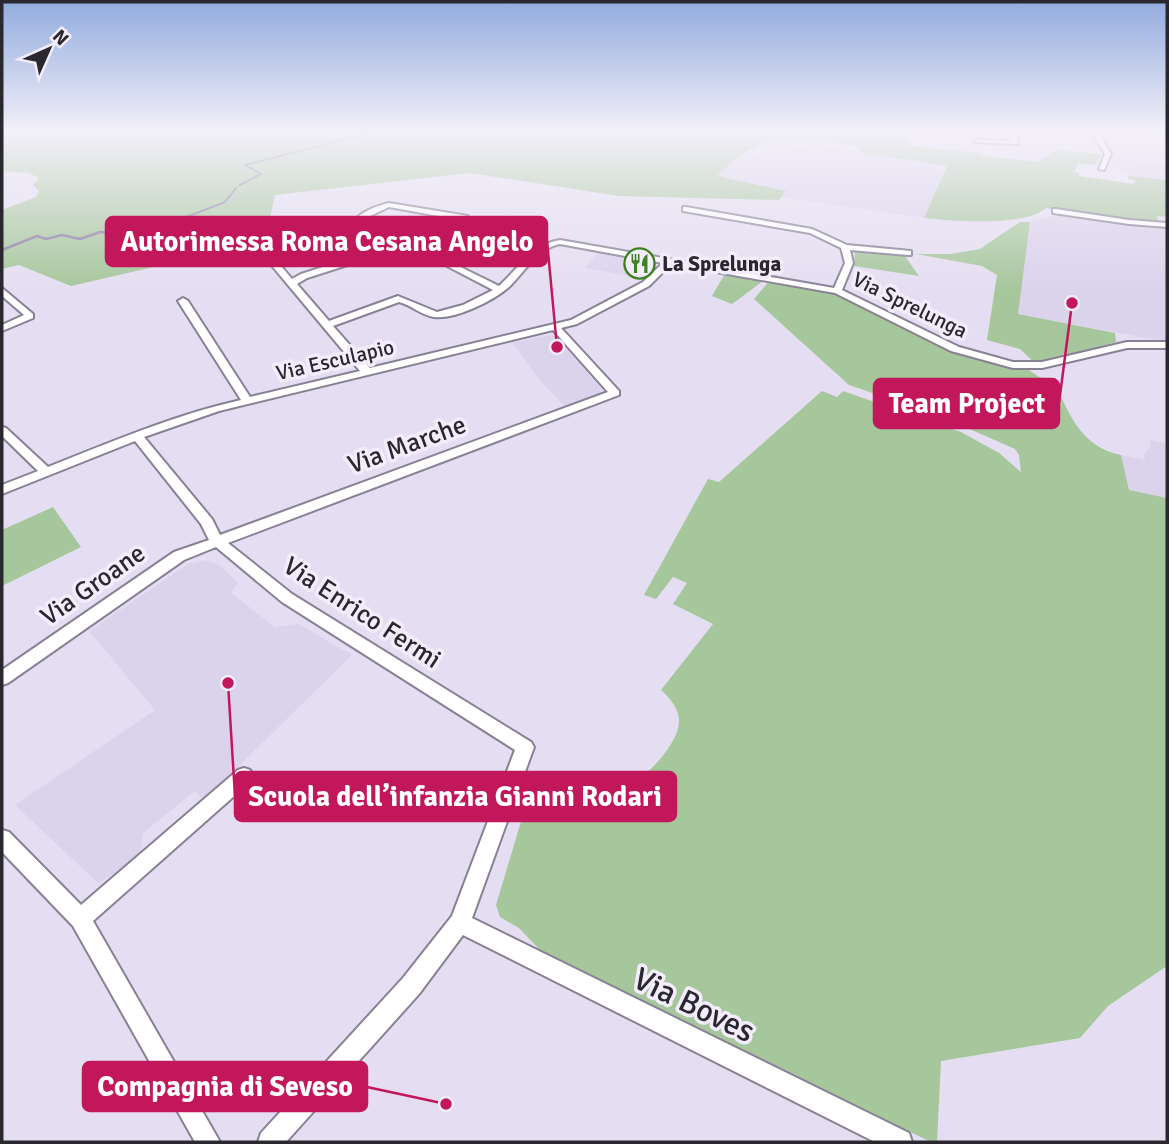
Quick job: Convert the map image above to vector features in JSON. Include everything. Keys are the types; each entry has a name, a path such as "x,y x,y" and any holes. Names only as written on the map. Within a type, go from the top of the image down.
{"street":[{"path":"291,284 304,276 354,260 357,256 351,229 379,207 389,205 465,218 465,221 428,250 428,254 500,290"},
{"path":"686,209 812,231 845,247 908,253"},
{"path":"1056,211 1123,222 1167,225"},
{"name":"Via Sprelunga","path":"500,290 552,242 837,290 956,349 1013,365 1042,365 1127,345 1167,345"},
{"path":"837,290 849,263 845,247"},
{"path":"271,261 368,372"},
{"name":"Via Esculapio","path":"2,489 137,436 247,401 556,328 581,319 646,284 669,261"},
{"path":"2,290 30,316 2,328"},
{"path":"328,325 398,299 430,314 443,314 500,290"},
{"path":"183,301 247,401"},
{"name":"Via Marche","path":"216,540 615,393 556,328"},
{"path":"2,430 46,472"},
{"name":"Via Enrico Fermi","path":"137,436 207,522 216,540 287,597 525,747 460,923"},
{"name":"Via Groane","path":"2,678 174,559 216,540"},
{"path":"80,919 244,776"},
{"path":"2,839 80,919 208,1142"},
{"path":"270,1142 411,986 460,923"},
{"name":"Via Boves","path":"460,923 900,1142"}],"shaded area":[{"path":"760,185 938,185 924,218 781,197 786,191"},
{"path":"1063,214 1135,226 1167,226 1167,342 1018,314 1030,222"},
{"path":"599,251 656,260 641,278 585,268"},
{"path":"548,335 555,336 602,389 600,393 565,406 540,381 513,343"},
{"path":"1151,440 1167,444 1167,498 1129,490 1121,455 1145,460 1144,454 1151,446"},
{"path":"206,560 220,565 238,583 231,593 275,627 299,624 352,655 204,800 195,791 143,833 139,859 98,883 15,805 155,710 89,631 188,564"}],"green space":[{"path":"33,185 360,185 275,195 270,218 212,233 202,239 223,251 71,286 19,265 2,269 2,210 36,197 39,191"},
{"path":"550,185 760,185 786,191 779,200 619,196"},
{"path":"938,185 1167,185 1167,217 1157,216 1158,222 1126,221 1046,208 1036,214 1006,220 924,218"},
{"path":"1020,222 1030,222 1018,314 1115,333 1116,342 1036,364 1020,349 987,340 997,275 982,266 916,254 951,254 980,249"},
{"path":"858,250 905,256 919,276 854,266 855,252"},
{"path":"726,272 763,281 732,304 712,296"},
{"path":"770,280 835,292 952,351 997,365 1026,368 1039,377 1054,381 1071,417 1086,437 1107,451 1121,455 1129,490 1167,498 1167,966 1108,1006 1080,1038 941,1061 937,1142 931,1142 539,949 519,928 500,917 496,905 528,798 575,805 594,804 613,798 650,770 661,758 676,733 678,713 661,690 713,624 673,604 687,583 673,577 656,599 644,595 708,479 719,482 822,391 837,397 843,391 961,432 999,453 1021,472 1019,455 1015,449 940,416 849,385 754,299"},
{"path":"53,507 81,547 2,586 2,530"}],"waterway":[{"path":"176,221 225,202 236,188"},
{"path":"2,250 37,236 46,239 62,235 80,239 100,232 117,233 145,221 181,219"}],"place":[{"name":"La Sprelunga","path":"639,264"},
{"name":"Team Project","path":"1072,303"},
{"name":"Autorimessa Roma Cesana Angelo","path":"557,347"},
{"name":"Scuola dell’infanzia Gianni Rodari","path":"228,683"},
{"name":"Compagnia di Seveso","path":"446,1104"}]}
